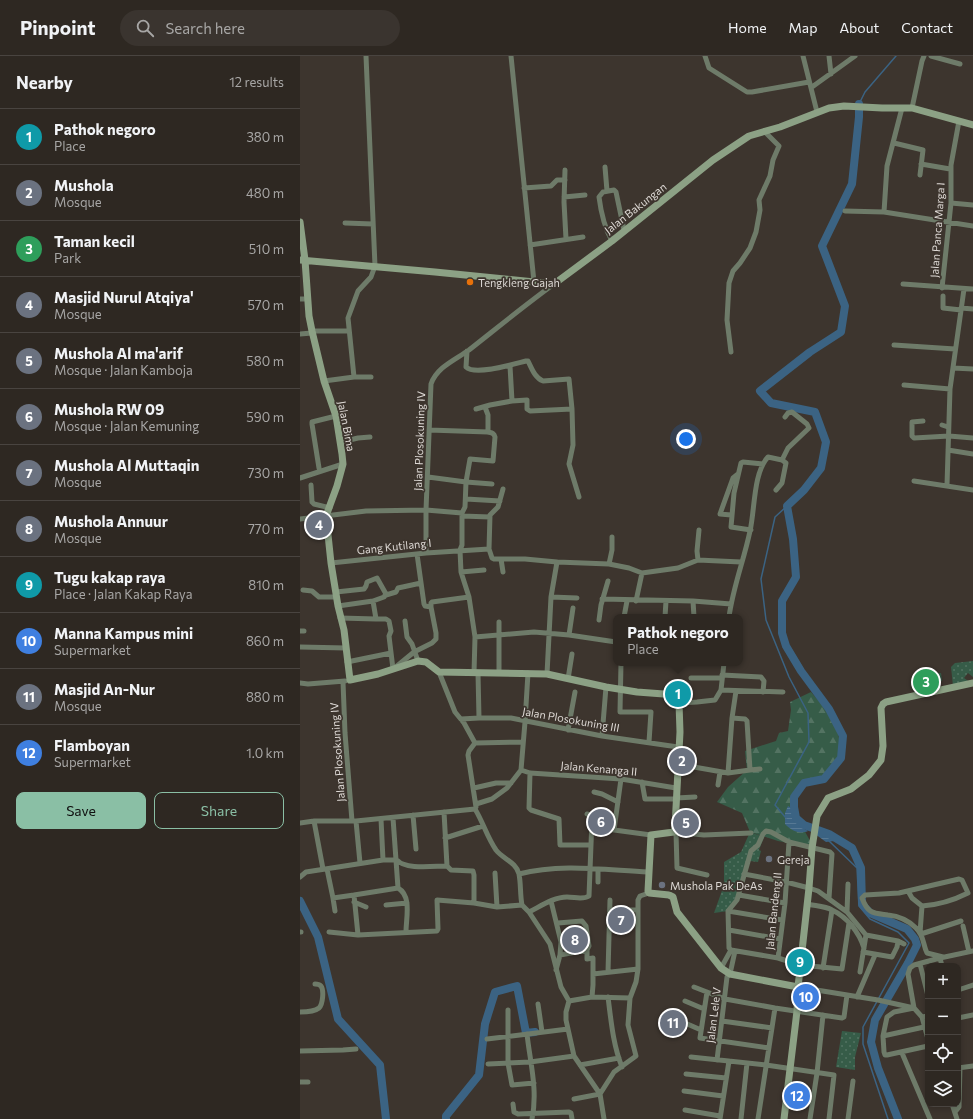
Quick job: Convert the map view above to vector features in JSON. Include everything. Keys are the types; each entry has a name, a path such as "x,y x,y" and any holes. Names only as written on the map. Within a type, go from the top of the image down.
{"street":[{"path":"354,377 348,318 358,291 371,276 375,266 366,56"},
{"path":"511,56 530,245 537,282 544,291"},
{"path":"705,56 709,68 747,92 810,84 830,74 854,56"},
{"path":"803,56 817,112"},
{"path":"829,56 830,74"},
{"path":"912,108 924,56"},
{"path":"932,56 960,64"},
{"name":"Jalan Bakungan","path":"554,284 734,145 749,136 780,127 829,108 851,106 912,108 973,125"},
{"path":"884,212 888,166 902,108"},
{"name":"Jalan Panca Marga I","path":"959,121 950,169 951,203 942,288 973,289"},
{"path":"731,352 727,320 729,283 733,271 750,248 756,232 760,210 759,200 770,176 779,146 764,131"},
{"path":"894,143 922,150 920,175"},
{"path":"921,164 950,169"},
{"path":"605,167 607,191"},
{"path":"565,170 564,197 566,240"},
{"path":"524,188 551,186 557,180 564,180"},
{"path":"612,240 603,222 599,197 602,193 614,190 616,192 624,230"},
{"path":"564,197 585,195"},
{"path":"951,203 973,205"},
{"path":"845,211 884,212 949,221 973,226"},
{"name":"Jalan Bima","path":"300,222 312,332 324,381 336,416 343,464 330,508 326,516"},
{"path":"346,223 373,224"},
{"path":"530,245 583,237"},
{"path":"303,260 554,284"},
{"name":"Jalan Plosokuning IV","path":"426,553 429,430 431,384 433,377 446,365 468,351 554,284"},
{"path":"903,284 942,288"},
{"path":"947,485 950,389 964,289"},
{"path":"943,296 943,308 973,309"},
{"path":"300,300 308,299"},
{"path":"300,334 312,332 349,331"},
{"path":"894,345 955,349"},
{"path":"468,351 466,367 473,371 510,366 527,361 540,380 569,379 573,445 569,464 579,497"},
{"path":"510,366 512,401"},
{"path":"953,368 973,369"},
{"path":"324,381 354,377 371,377"},
{"path":"904,385 950,389"},
{"path":"476,410 512,401 527,400 527,409 530,410 572,409"},
{"path":"485,407 488,415 488,432"},
{"path":"782,460 788,448 808,428 807,424 792,412 788,413 785,417"},
{"path":"319,468 312,422 336,416"},
{"path":"923,421 912,422 913,438 949,436 973,438"},
{"path":"942,425 948,427"},
{"path":"429,430 488,432 492,433 495,437 493,461 470,459 466,482 465,507 462,514 462,544 460,550 461,572 469,597 475,637 479,718"},
{"path":"341,442 370,437"},
{"path":"948,450 973,454"},
{"path":"729,614 741,562 751,530 760,471 768,457 782,460 786,463 783,480 776,490"},
{"path":"751,530 732,528 730,525 738,474 741,463 743,462 763,464"},
{"path":"300,478 343,464"},
{"path":"731,515 720,514 733,478 738,474"},
{"path":"428,477 492,484"},
{"path":"914,481 973,490"},
{"path":"311,485 312,502 314,504 330,508"},
{"path":"504,489 498,507 491,513 490,517 490,549 492,558 494,559 525,559 609,564 629,568 642,573 678,568 698,560 741,562"},
{"path":"466,499 500,501"},
{"path":"300,519 366,511 408,510 426,510 490,517"},
{"path":"326,516 331,563 348,662 346,681"},
{"path":"698,560 697,551 699,530"},
{"path":"609,564 612,550 612,537"},
{"name":"Gang Kutilang I","path":"331,563 460,550 490,549"},
{"path":"417,554 424,604 431,607"},
{"path":"501,559 503,572"},
{"path":"547,674 551,597 557,562"},
{"path":"461,572 484,570"},
{"path":"636,601 642,573"},
{"path":"303,590 312,591 319,597 336,595 364,589 367,582 377,578 386,595"},
{"path":"599,620 602,599 608,581"},
{"path":"338,606 373,601 396,592 398,588 421,583"},
{"path":"300,683 308,684 346,681 362,678 394,668 415,655 436,639 431,607 432,602 469,597"},
{"path":"551,597 577,598"},
{"path":"602,599 626,601 693,601 731,604"},
{"path":"373,601 376,620"},
{"path":"624,614 626,601"},
{"path":"666,601 666,614"},
{"path":"693,601 694,614"},
{"path":"569,635 573,608"},
{"path":"340,618 376,620 386,619 389,621 391,631 388,636 394,668"},
{"path":"405,621 407,637 412,644 415,655 439,672 455,712 461,719 475,744"},
{"path":"499,622 499,673"},
{"path":"475,637 534,632 569,635 613,642"},
{"path":"300,647 346,648"},
{"path":"348,662 391,653"},
{"path":"568,679 572,654"},
{"path":"621,666 620,712 651,712 650,742"},
{"path":"680,703 715,700 721,690 724,666"},
{"path":"439,672 547,674 637,692 675,694 680,703 675,827 677,867 707,875"},
{"path":"300,822 354,821 444,812 474,808 492,799 511,783 521,770 528,674"},
{"path":"690,678 761,677 764,681 763,692"},
{"name":"Jalan Plosokuning IV","path":"346,681 345,733 360,863"},
{"path":"784,1119 797,1011 800,965 814,827 820,809 828,798 851,788 869,775 881,760 883,746 881,708 883,704 886,702 973,683"},
{"path":"602,736 606,687"},
{"path":"721,690 784,692"},
{"path":"728,773 732,718 736,691"},
{"path":"568,730 575,692"},
{"name":"Jalan Plosokuning III","path":"461,719 511,718 525,722 602,736 678,747"},
{"path":"732,718 745,719 747,722 750,770"},
{"path":"523,742 475,744 469,751 468,755 476,807 483,826 497,851 513,864 519,874 522,905 529,912 550,944 561,987 569,1001 566,1012 574,1056 600,1094 604,1119"},
{"path":"677,764 728,773 760,769"},
{"name":"Jalan Kenanga II","path":"521,770 530,773 621,779 676,788"},
{"path":"718,785 720,772"},
{"path":"530,773 529,808 559,819 560,845 590,845"},
{"path":"614,830 621,779"},
{"path":"642,782 645,799 695,797"},
{"path":"474,788 496,783 511,783"},
{"path":"594,792 602,794 618,802"},
{"path":"444,812 447,866 451,870 472,871 474,875 474,904"},
{"path":"529,912 551,901 564,898 588,897 590,894 589,869 592,817 587,814"},
{"path":"413,815 416,849"},
{"path":"393,818 398,888 407,898 406,932"},
{"path":"381,819 383,860"},
{"path":"314,821 335,911"},
{"path":"445,838 483,826"},
{"path":"592,828 651,835 675,832 704,835 751,833"},
{"path":"782,920 728,911 739,895 752,849 758,844 764,832 767,831 789,842 830,852 832,854 830,898"},
{"path":"649,893 647,889 651,835"},
{"name":"Jalan Bandeng II","path":"778,958 785,903 789,842"},
{"path":"300,877 306,872 383,860 396,860 402,865 412,867 447,866"},
{"path":"519,874 556,868 648,872"},
{"path":"598,869 598,882"},
{"path":"495,873 497,907"},
{"path":"744,874 809,888 830,898 847,912 866,935 898,941 904,944"},
{"path":"908,891 912,898 922,906 932,905 970,893 961,879 893,894 865,895 862,898 864,904 870,911 878,915 888,915 898,918 911,924 921,933"},
{"path":"847,912 848,884"},
{"path":"333,898 398,888"},
{"path":"574,1099 600,1094 611,1075 636,1056 629,1030 630,998 636,982 638,969 639,898 649,893 669,895 673,897 677,912 721,968 730,974 878,1000 914,1008"},
{"path":"354,895 358,934"},
{"path":"739,895 785,903"},
{"path":"329,932 358,934 438,931 437,900 497,907 522,905"},
{"path":"608,972 610,900"},
{"path":"551,901 558,923 561,942 560,955 556,970"},
{"path":"354,902 366,906"},
{"path":"386,905 407,903"},
{"path":"807,904 832,910 849,923 859,935 864,950 875,955 892,957 898,941"},
{"path":"922,906 921,933 928,953 942,957"},
{"path":"610,910 638,910"},
{"path":"823,968 832,910"},
{"name":"Jalan Lele V","path":"716,1060 720,1042 727,977 730,974 733,950 728,948 728,911"},
{"path":"558,923 579,921 585,924 589,946 587,950 587,958 593,958 592,997"},
{"path":"721,968 733,950 778,958 800,965 842,970 849,923"},
{"path":"883,1036 924,1027 922,1017 914,1008 908,971 912,966 942,957 971,952 962,924 921,933"},
{"path":"729,930 780,939"},
{"path":"860,972 866,935"},
{"path":"560,955 587,950"},
{"path":"857,997 875,955"},
{"path":"942,957 942,963"},
{"path":"920,964 925,984"},
{"path":"593,974 638,969"},
{"path":"300,1012 315,1011 322,1004 322,987 315,984"},
{"path":"961,989 973,986"},
{"path":"694,987 725,999 842,1018 846,1013 847,995"},
{"path":"707,992 700,1038 769,1048"},
{"path":"569,1001 592,997 630,998"},
{"path":"608,997 612,1029 622,1067"},
{"path":"685,1001 704,1009"},
{"path":"538,1004 542,1032"},
{"path":"758,1119 775,1008"},
{"path":"914,1008 894,1012 887,1017 883,1036 885,1054 902,1053 925,1047"},
{"path":"508,1010 508,1063 512,1085 534,1083"},
{"path":"810,1119 817,1074 823,1015"},
{"path":"961,1017 973,1015"},
{"path":"676,1020 701,1030"},
{"path":"722,1021 772,1028"},
{"path":"487,1039 568,1028"},
{"path":"528,1034 530,1062 534,1083 532,1117"},
{"path":"300,1050 356,1049"},
{"path":"902,1053 930,1119"},
{"path":"488,1064 530,1062 574,1056"},
{"path":"691,1057 766,1065 817,1074 834,1075 829,1119"},
{"path":"580,1065 619,1058"},
{"path":"685,1110 720,1118 729,1062"},
{"path":"741,1119 748,1064"},
{"path":"961,1068 973,1066"},
{"path":"955,1112 958,1107 959,1071"},
{"path":"686,1074 726,1078"},
{"path":"848,1119 853,1080"},
{"path":"300,1082 308,1082"},
{"path":"684,1091 723,1096"},
{"path":"513,1104 516,1114 532,1117 569,1112 571,1113 572,1119"},
{"path":"953,1107 956,1118"}],"green space":[{"path":"973,661 973,677 968,673 964,678 971,683 953,686 951,667 955,663"},
{"path":"941,673 942,681 927,683 928,690 920,691 918,677"},
{"path":"811,692 823,706 833,722 837,730 840,748 838,760 824,778 803,781 792,798 793,819 803,828 814,848 778,841 750,832 742,813 717,802 728,787 747,770 745,751 776,741 779,733 788,731 791,710 790,702"},
{"path":"750,832 764,837 759,850 761,851 758,862 750,861 738,901 728,911 714,913 724,885 724,862 741,852"},
{"path":"842,1031 861,1033 855,1057 855,1070 836,1067"}],"water":[{"path":"788,806 793,809 795,819 801,827 808,831 795,831 785,824 785,813"},
{"path":"815,834 829,834 837,838 834,841 826,842"}],"waterway":[{"path":"859,104 865,92 896,56"},
{"path":"859,104 852,184 822,246 845,306 841,332 810,352 760,391 771,403 815,412 826,442 821,468 804,490 787,506 793,539 796,577 782,601 782,633 786,646 801,671 829,709 843,736 841,758 824,779 804,783 794,797 794,807 796,818 804,825 829,834 852,848 861,868 862,904 870,913 907,929 915,939 917,945 875,1020 871,1042 878,1068 898,1119"},
{"path":"786,818 775,805 809,742 808,713 789,677 766,620 761,579 775,517 787,506"},
{"path":"829,841 857,868 859,906 870,919 898,932 909,943 863,1027 863,1044 888,1119"},
{"path":"300,901 318,937 338,1019 380,1065 386,1119"},
{"path":"446,1119 446,1116 479,1075 485,1024 495,992 517,986 526,1033 535,1032"}],"place":[{"name":"Tengkleng Gajah","path":"470,282"},
{"name":"Masjid Nurul Atqiya'","path":"319,525"},
{"name":"Taman kecil","path":"926,682"},
{"name":"Pathok negoro","path":"678,694"},
{"name":"Mushola","path":"682,761"},
{"name":"Mushola RW 09","path":"601,822"},
{"name":"Mushola Al ma'arif","path":"686,823"},
{"name":"Gereja","path":"769,859"},
{"name":"Mushola Pak DeAs","path":"662,885"},
{"name":"Mushola Al Muttaqin","path":"621,920"},
{"name":"Mushola Annuur","path":"575,940"},
{"name":"Tugu kakap raya","path":"800,962"},
{"name":"Manna Kampus mini","path":"806,997"},
{"name":"Masjid An-Nur","path":"673,1023"},
{"name":"Flamboyan","path":"797,1096"}]}
